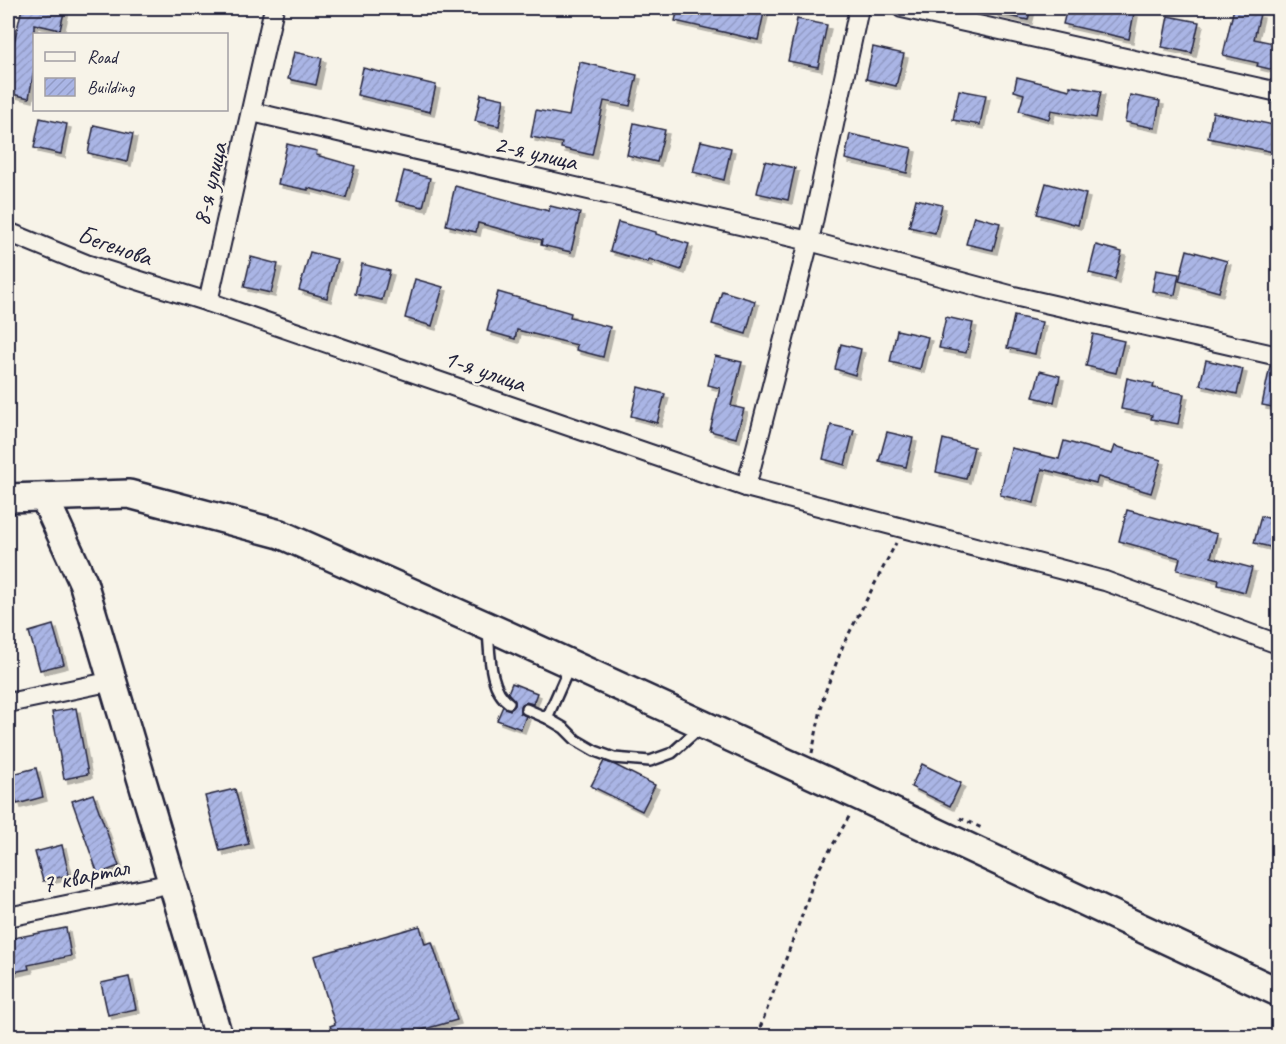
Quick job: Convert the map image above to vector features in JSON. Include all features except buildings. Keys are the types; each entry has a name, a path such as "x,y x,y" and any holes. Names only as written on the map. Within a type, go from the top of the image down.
{"main road":[{"path":"8,498 129,494 280,534 704,725 1278,992"},
{"path":"44,497 83,582 218,1036"}],"street":[{"name":"8-я улица","path":"208,302 274,8"},
{"path":"746,487 808,241 859,8"},
{"path":"902,8 1278,92"},
{"name":"2-я улица","path":"252,112 808,241 1014,296 1278,356"},
{"name":"Бегенова","path":"8,232 86,264 208,302"},
{"name":"1-я улица","path":"208,302 746,487 1106,581 1278,644"},
{"path":"8,703 112,681"},
{"name":"7 квартал","path":"8,916 172,883"}],"lane":[{"path":"487,626 496,689 509,703"},
{"path":"547,718 571,664"},
{"path":"526,709 564,728 576,740 595,751 614,758 650,761 672,753 704,725"}]}
